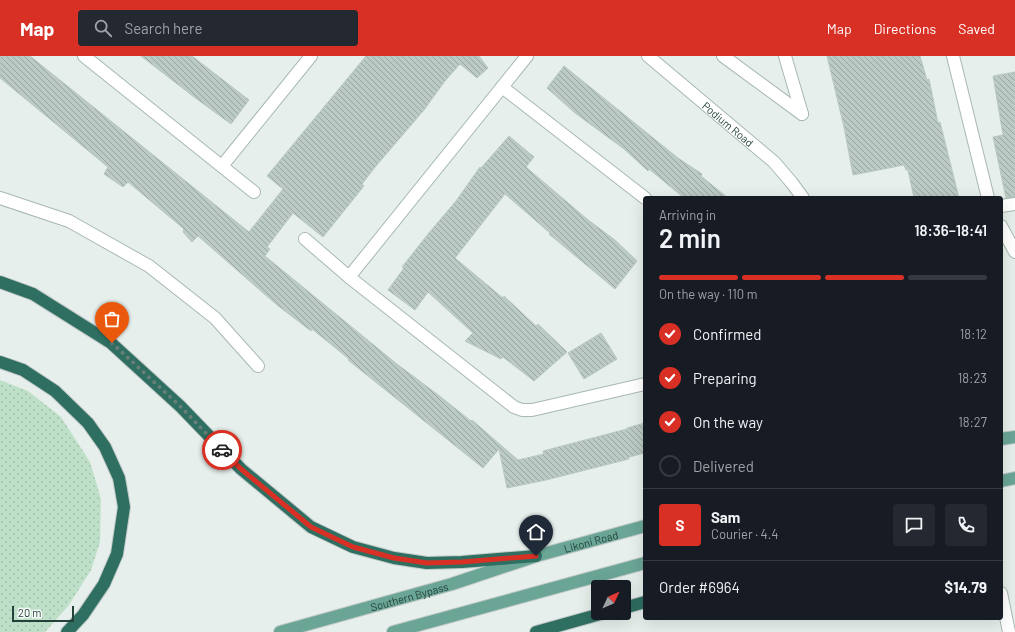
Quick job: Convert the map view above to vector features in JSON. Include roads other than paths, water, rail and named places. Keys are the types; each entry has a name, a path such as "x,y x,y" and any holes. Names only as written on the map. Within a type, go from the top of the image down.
{"highway":[{"path":"0,282 33,294 112,343 180,406 241,469 311,527 353,547 394,558 427,563 462,562 536,556"},
{"path":"0,362 23,370 55,391 88,423 105,447 119,478 124,507 117,554 104,584 83,615 67,632"},
{"path":"631,606 643,603"},
{"path":"543,631 591,617"}],"main road":[{"path":"1003,439 1015,437"},
{"name":"Likoni Road","path":"536,556 643,527"},
{"name":"Southern Bypass","path":"280,632 452,584 536,556"},
{"path":"393,632 643,564"}],"street":[{"path":"84,56 254,192"},
{"path":"222,166 311,56"},
{"path":"349,277 527,56"},
{"name":"Podium Road","path":"648,56 774,162 792,183 801,196"},
{"path":"724,56 802,114 786,56"},
{"path":"953,56 988,196"},
{"path":"502,87 643,196"},
{"path":"0,198 69,221 149,266 215,318 258,366"},
{"path":"1003,206 1015,204"},
{"path":"1003,230 1015,252"},
{"path":"305,239 349,277 514,407 522,410 532,410 643,384"},
{"path":"1003,602 1010,632"}]}
